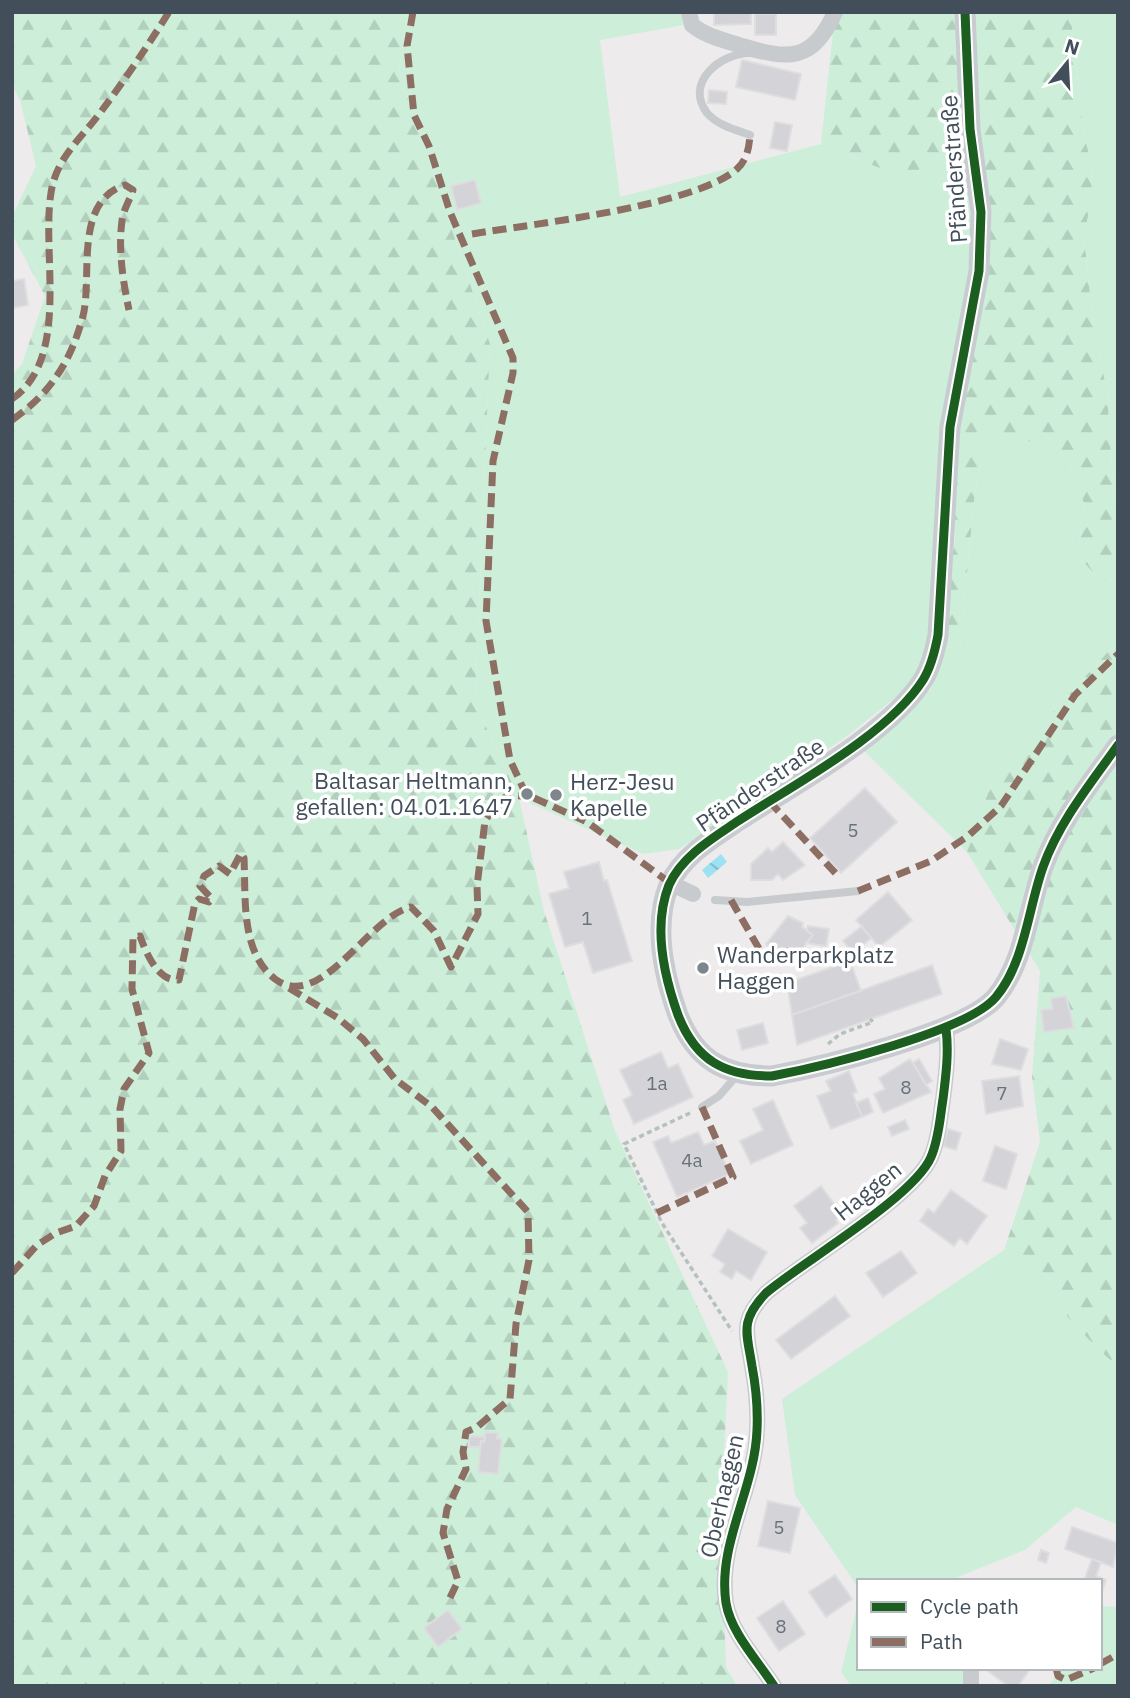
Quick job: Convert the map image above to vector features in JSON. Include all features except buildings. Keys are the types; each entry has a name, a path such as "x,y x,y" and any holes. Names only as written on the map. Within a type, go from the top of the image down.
{"street":[{"path":"689,12 692,25 704,34 764,52 789,56 811,48 822,38 835,12"},
{"name":"Pfänderstraße","path":"965,12 970,129 981,212 979,271 950,427 942,585 938,635 932,660 914,694 876,728 839,756 705,844 688,859 670,883 663,911 662,949 676,1009 689,1037 704,1056 738,1074 784,1074 946,1029 984,1009 1006,982 1019,950 1043,866 1075,805 1118,745"},
{"path":"670,883 693,894"},
{"name":"Haggen","path":"746,1344 748,1319 765,1293 897,1195 924,1168 936,1142 948,1046 946,1029"},
{"name":"Oberhaggen","path":"746,1344 755,1382 757,1438 746,1494 727,1553 724,1583 730,1617 774,1686"}],"lane":[{"path":"750,135 714,119 702,103 701,86 720,61 744,53 764,52"},
{"path":"715,900 747,902 858,891"},
{"path":"702,1107 719,1096 738,1074"}],"path":[{"path":"702,1107 624,1144 663,1223 727,1328 746,1344"}],"green space":[{"path":"12,12 408,12 399,71 490,344 475,703 519,798 544,911 615,1131 728,1372 721,1521 726,1667 737,1686 12,1686 12,375 22,364 45,296 12,234 12,217 36,166 20,100 12,85"},
{"path":"408,12 682,12 684,25 600,40 620,197 821,144 909,180 963,135 973,210 971,266 930,634 911,685 847,736 679,849 643,854 519,798 475,703 490,344 399,71"},
{"path":"835,12 1079,12 1072,27 1084,136 1091,161 1092,194 1084,237 1093,325 1107,391 1114,501 1118,511 1118,579 1101,581 1078,556 1084,503 1066,456 1039,444 987,429 974,500 960,647 940,648 955,538 950,427 979,271 969,130 909,180 821,144"},
{"path":"1079,12 1118,12 1118,511 1114,501 1107,391 1093,325 1084,236 1092,194 1091,161 1084,136 1072,27"},
{"path":"987,429 1039,444 1066,456 1084,503 1078,556 1101,581 1118,579 1118,641 994,776 967,852 862,749 931,689 940,648 960,647 974,500"},
{"path":"1118,641 1118,1367 1004,1250 1040,1142 1032,1076 1040,971 967,852 994,776"},
{"path":"1004,1250 1118,1367 1118,1525 1076,1507 1025,1550 953,1579 857,1579 857,1586 795,1495 782,1399"},
{"path":"1102,1606 1118,1607 1118,1686 1049,1686 1060,1670 1102,1670"},
{"path":"857,1607 857,1670 965,1670 964,1686 851,1686 841,1672"}],"water":[{"path":"721,854 727,862 708,878 702,870"}],"marked path":[{"path":"12,399 30,381 42,358 48,332 49,218 51,193 58,170 63,159 127,76 169,12"},
{"path":"413,12 407,46 414,115 429,146 450,212 513,358 513,373 493,461 486,621 510,760 523,788 532,797 587,822 670,883"},
{"path":"472,234 611,212 686,193 716,182 737,169 747,154 750,135"},
{"path":"12,420 38,399 66,362 78,332 86,300 91,223 98,207 109,194 125,185 133,190 124,213 121,232 122,265 129,310"},
{"path":"858,891 931,861 968,836 1001,806 1075,695 1118,654"},
{"path":"12,1273 37,1245 56,1233 76,1226 94,1206 105,1176 121,1151 120,1109 124,1089 149,1053 132,989 133,937 140,936 149,958 159,971 179,980 195,903 199,899 209,902 212,899 200,886 204,876 219,866 230,874 241,853 244,858 245,906 250,939 264,968 275,979 292,986 310,984 327,974 395,914 411,907 434,931 451,967 478,914 477,886 485,821 494,807 508,795 532,797"},
{"path":"769,801 839,877"},
{"path":"731,900 765,959 774,955"},
{"path":"289,988 338,1018 363,1039 395,1079 432,1107 528,1212 529,1260 516,1324 510,1399 477,1427 466,1432 463,1452 466,1469 447,1509 443,1533 458,1581 447,1604"},
{"path":"657,1213 733,1177 702,1107"},
{"path":"1102,1663 1118,1654"},
{"path":"1056,1670 1058,1676 1066,1680 1089,1670"}],"cycle path":[{"path":"965,12 970,129 981,212 979,271 950,427 938,635 934,653 923,680 887,720 838,758 709,841 690,856 675,875 664,900 662,950 668,984 685,1031 703,1055 714,1063 740,1073 772,1076 891,1046 956,1023 980,1010 996,997 1013,968 1020,952 1043,867 1058,834 1076,803 1118,745"},
{"path":"774,1686 739,1636 726,1603 727,1559 750,1474 757,1430 756,1390 747,1336 748,1320 766,1293 881,1209 921,1173 931,1157 939,1128 947,1064 946,1029"}],"place":[{"name":"Baltasar Heltmann, gefallen: 04.01.1647","path":"527,794"},
{"name":"Herz-Jesu Kapelle","path":"556,795"},
{"name":"Wanderparkplatz Haggen","path":"703,968"}]}
